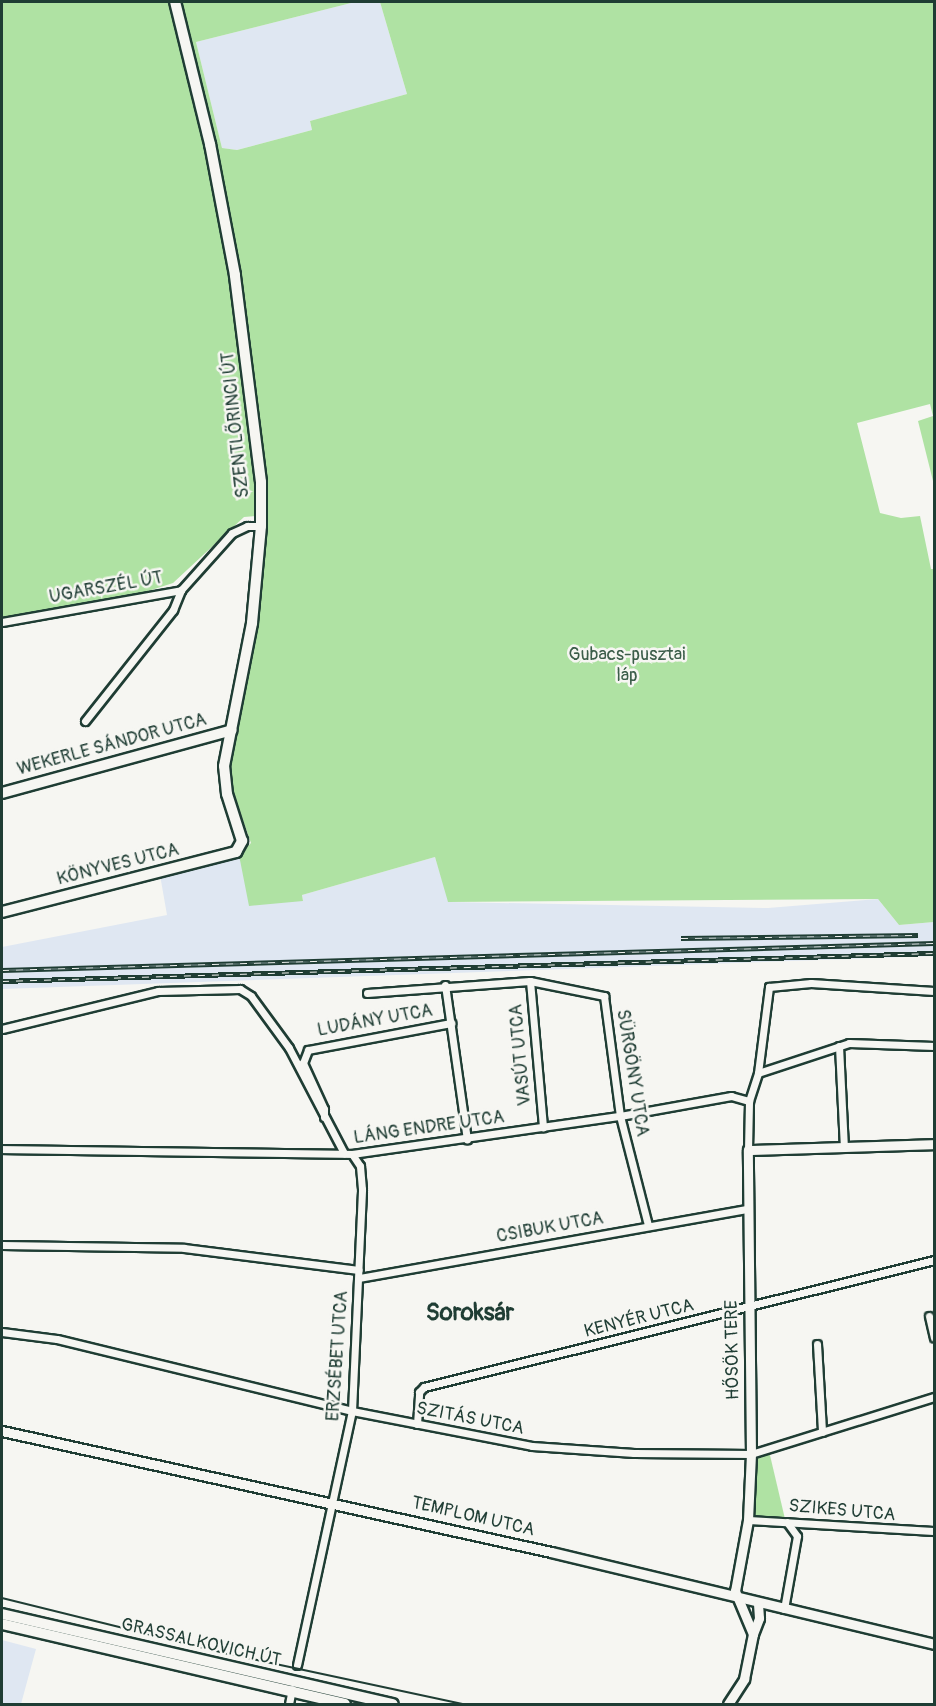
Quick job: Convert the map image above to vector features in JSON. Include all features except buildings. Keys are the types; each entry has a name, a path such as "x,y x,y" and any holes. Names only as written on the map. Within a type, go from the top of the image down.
{"main road":[{"name":"SZENTLŐRINCI ÚT","path":"175,2 210,144 235,275 255,423 261,526 252,623 225,781 241,847"},
{"name":"WEKERLE SÁNDOR UTCA","path":"2,793 232,730"},
{"name":"KÖNYVES UTCA","path":"2,912 236,852 241,847"},
{"name":"GRASSALKOVICH ÚT","path":"2,1614 393,1704"},
{"name":"GRASSALKOVICH ÚT","path":"2,1624 345,1704"}],"street":[{"name":"UGARSZÉL ÚT","path":"2,622 181,590 232,533 247,526 261,526"},
{"path":"84,721 173,610 181,590"},
{"path":"368,993 446,985 530,981"},
{"name":"SÜRGÖNY UTCA","path":"530,981 604,996 620,1116 648,1225"},
{"name":"VASÚT UTCA","path":"530,981 543,1127"},
{"name":"HŐSÖK TERE","path":"735,1596 748,1520 750,1454 746,1209 749,1101 758,1073 769,987 811,983 934,991"},
{"path":"446,985 467,1139"},
{"name":"ERZSÉBET UTCA","path":"2,1029 165,990 240,989 251,996 288,1047 324,1119 348,1154 360,1166 362,1189 352,1411 297,1665"},
{"name":"LUDÁNY UTCA","path":"324,1119 324,1109 303,1063 308,1050 451,1023"},
{"path":"758,1073 849,1043 934,1046"},
{"path":"839,1046 844,1147"},
{"name":"LÁNG ENDRE UTCA","path":"2,1149 348,1154 620,1116 731,1096 749,1101"},
{"path":"748,1150 934,1144"},
{"name":"CSIBUK UTCA","path":"2,1245 184,1248 359,1274 746,1209"},
{"name":"KENYÉR UTCA","path":"417,1424 421,1388 934,1260"},
{"path":"929,1316 934,1337"},
{"name":"SZITÁS UTCA","path":"2,1332 57,1339 352,1411 532,1446 634,1453 750,1454 934,1397"},
{"path":"817,1344 822,1432"},
{"name":"TEMPLOM UTCA","path":"2,1431 331,1502 934,1644"},
{"name":"SZIKES UTCA","path":"748,1520 934,1531"},
{"path":"784,1609 797,1536 787,1522"},
{"path":"735,1596 748,1615 753,1634"},
{"path":"728,1704 744,1679 753,1634 759,1618 758,1603"},
{"path":"288,1704 293,1681"}],"shaded area":[{"path":"355,2 380,2 407,94 310,121 312,130 237,150 222,148 196,42"},
{"path":"239,855 303,901 302,895 435,857 449,902 768,908 878,899 899,925 934,922 934,956 2,989 2,947 167,915 160,875"},
{"path":"2,1640 36,1649 21,1704 2,1704"}],"green space":[{"name":"Gubacs-pusztai láp","path":"2,2 355,2 196,42 222,148 237,150 312,130 310,121 407,94 380,2 934,2 934,485 918,421 933,416 930,404 857,423 880,513 901,518 920,516 931,569 934,569 934,922 899,925 878,899 448,902 435,857 302,895 303,901 249,906 239,855 251,843 233,792 229,766 256,628 267,515 244,517 173,583 108,604 2,618"},
{"path":"769,1451 785,1519 749,1518 756,1454"}],"tram line":[{"path":"2,1598 220,1652 463,1704"}],"railway":[{"path":"681,938 918,935"},
{"path":"2,970 934,943"},
{"path":"2,981 934,953"}],"district":[{"name":"Soroksár","path":"470,1313"}]}
